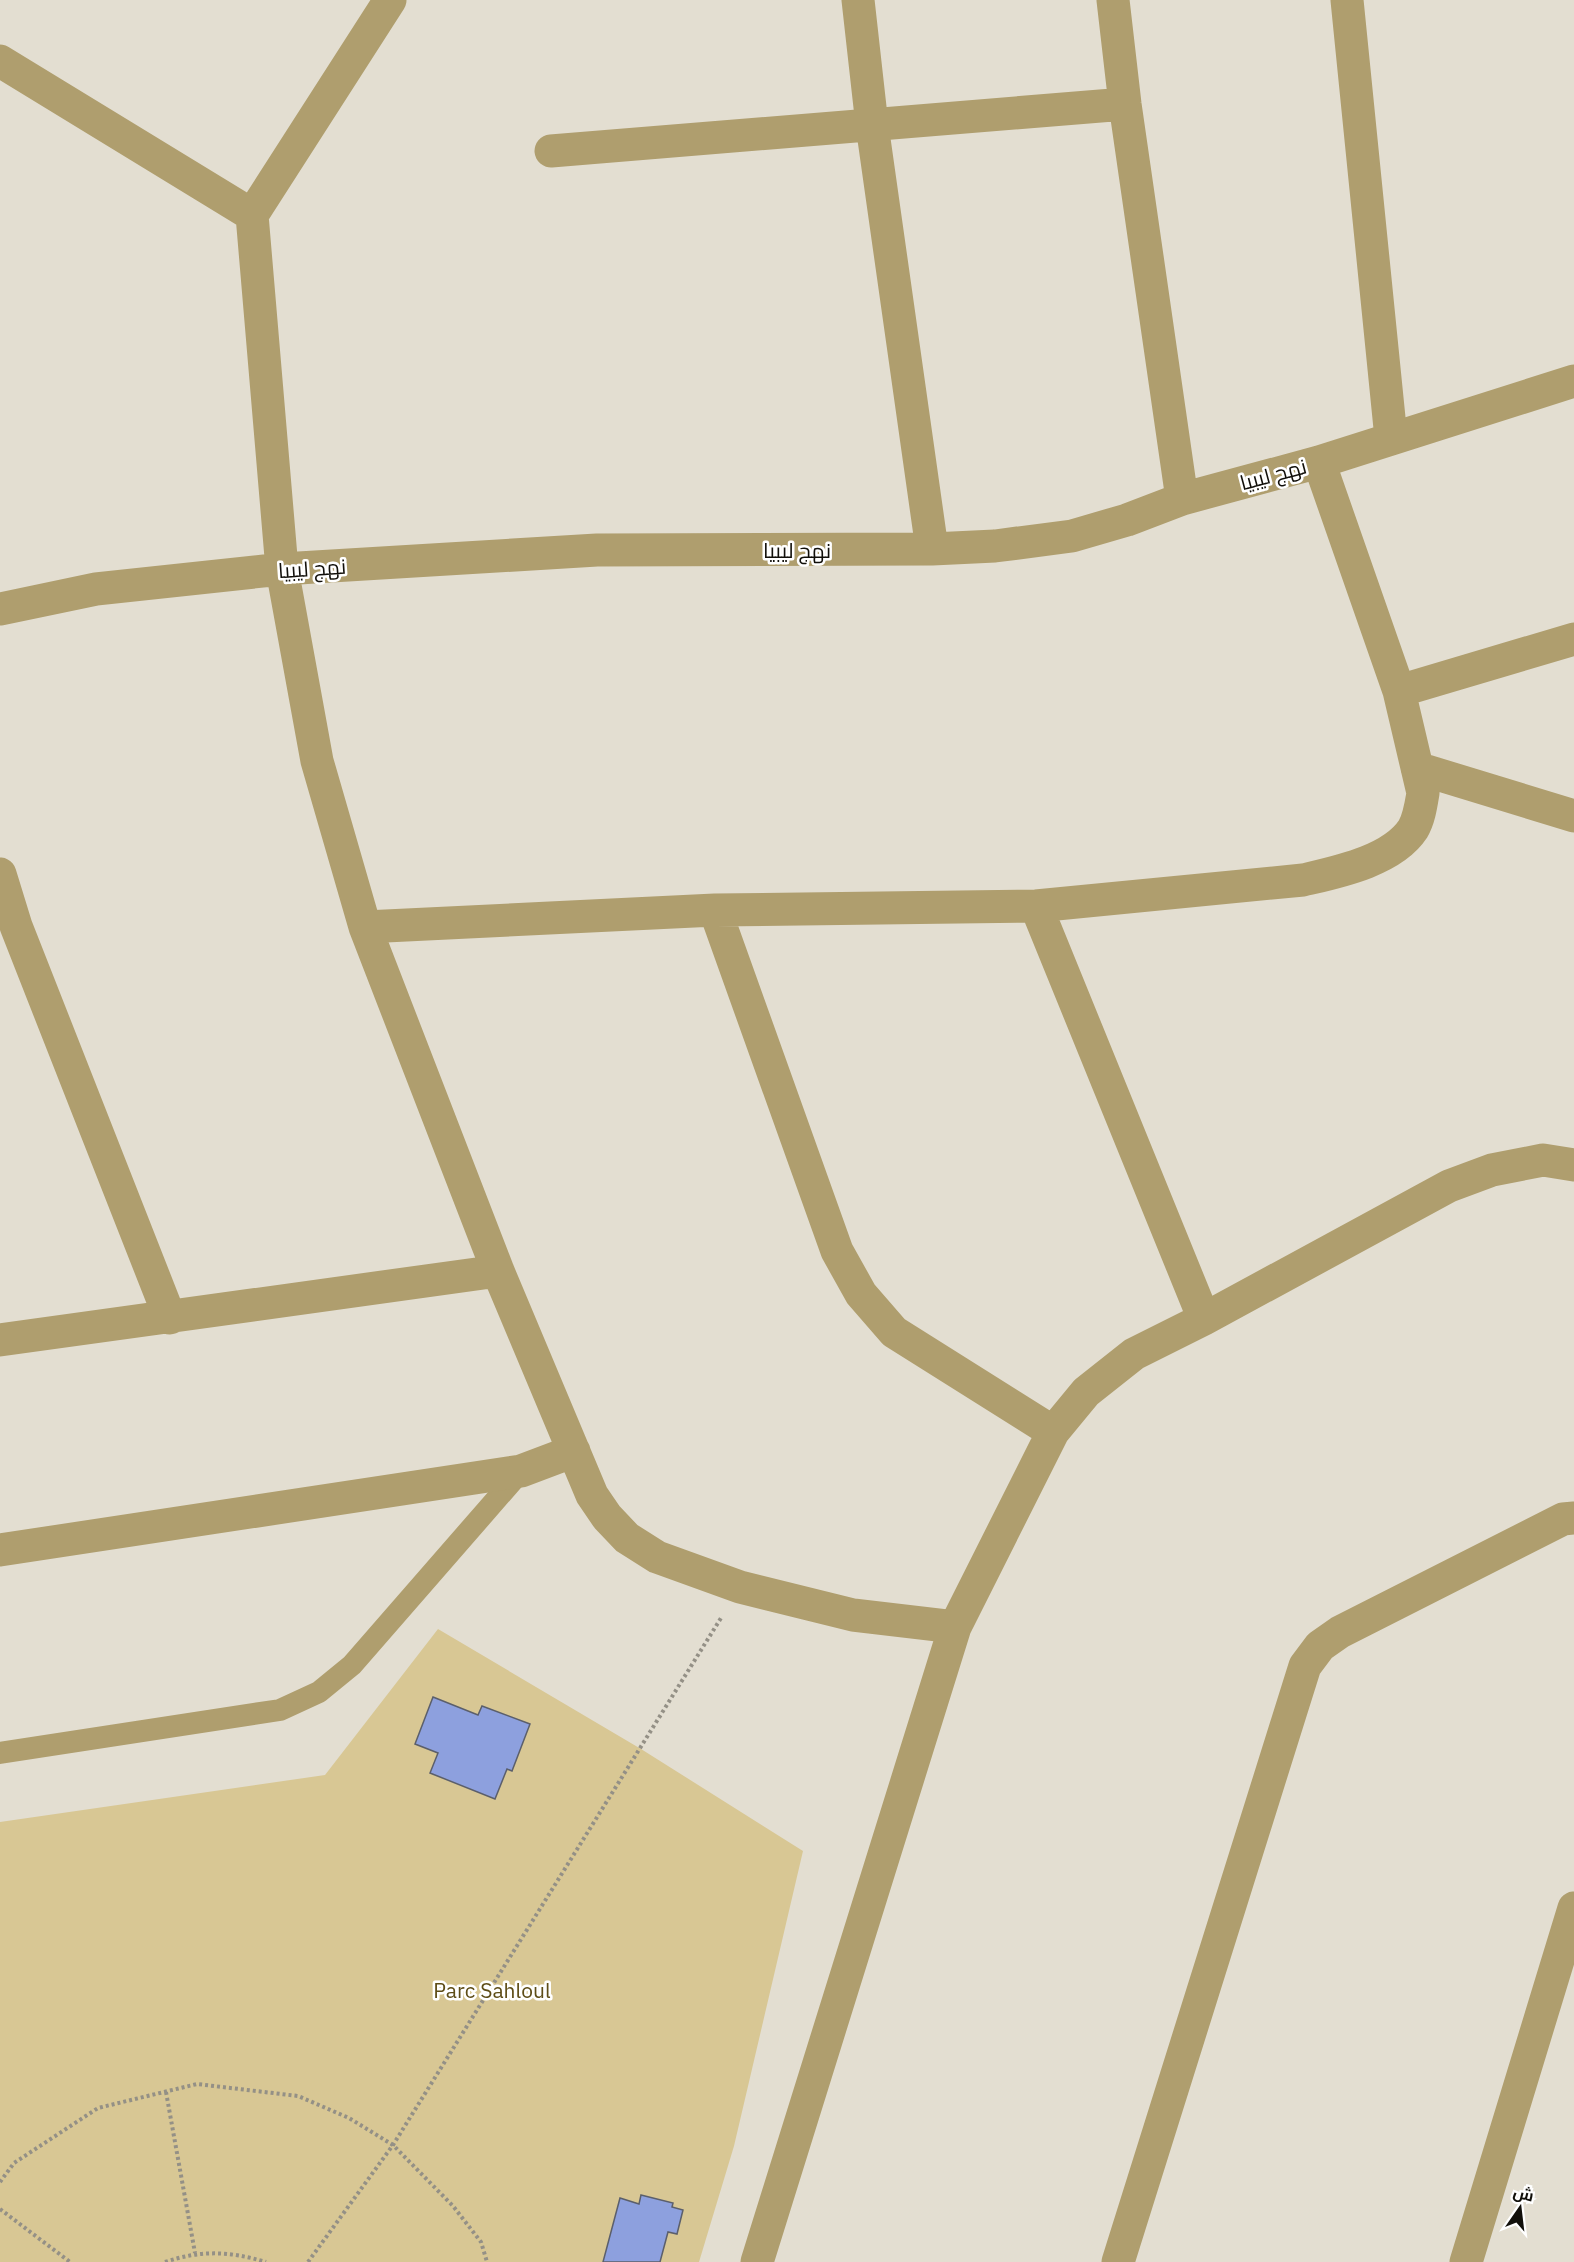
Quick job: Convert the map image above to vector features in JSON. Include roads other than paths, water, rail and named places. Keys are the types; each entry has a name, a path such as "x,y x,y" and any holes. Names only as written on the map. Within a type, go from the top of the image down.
{"street":[{"path":"390,0 252,215 282,570 316,761 365,927 498,1271 592,1495 607,1517 627,1538 657,1557 740,1587 853,1615 955,1627"},
{"path":"858,0 872,125 932,549"},
{"path":"1113,0 1125,104 1182,499"},
{"path":"1347,0 1391,438"},
{"path":"0,61 252,215"},
{"path":"551,151 1125,104"},
{"name":"نهج ليبيا","path":"0,609 96,589 282,570 597,550 932,549 995,546 1072,536 1127,520 1182,499 1319,462 1574,381"},
{"path":"365,927 715,910 1036,906 1303,880 1339,872 1380,856 1413,830 1421,808 1423,793 1399,691 1319,462"},
{"path":"1399,691 1574,639"},
{"path":"1417,768 1574,816"},
{"path":"0,874 8,929 170,1318"},
{"path":"1036,906 1204,1319"},
{"path":"715,910 837,1251 861,1294 894,1332 1053,1432"},
{"path":"757,2262 955,1627 1053,1432 1086,1392 1134,1354 1204,1319 1449,1186 1492,1170 1543,1160 1574,1165"},
{"path":"0,1340 498,1271"},
{"path":"0,1550 521,1471 574,1451"},
{"path":"1118,2262 1305,1666 1320,1646 1340,1632 1563,1519 1574,1518"},
{"path":"1466,2262 1574,1908"}],"lane":[{"path":"0,1753 280,1710 319,1692 352,1665 521,1471"}],"park label":[{"name":"Parc Sahloul","path":"492,1990"}]}
